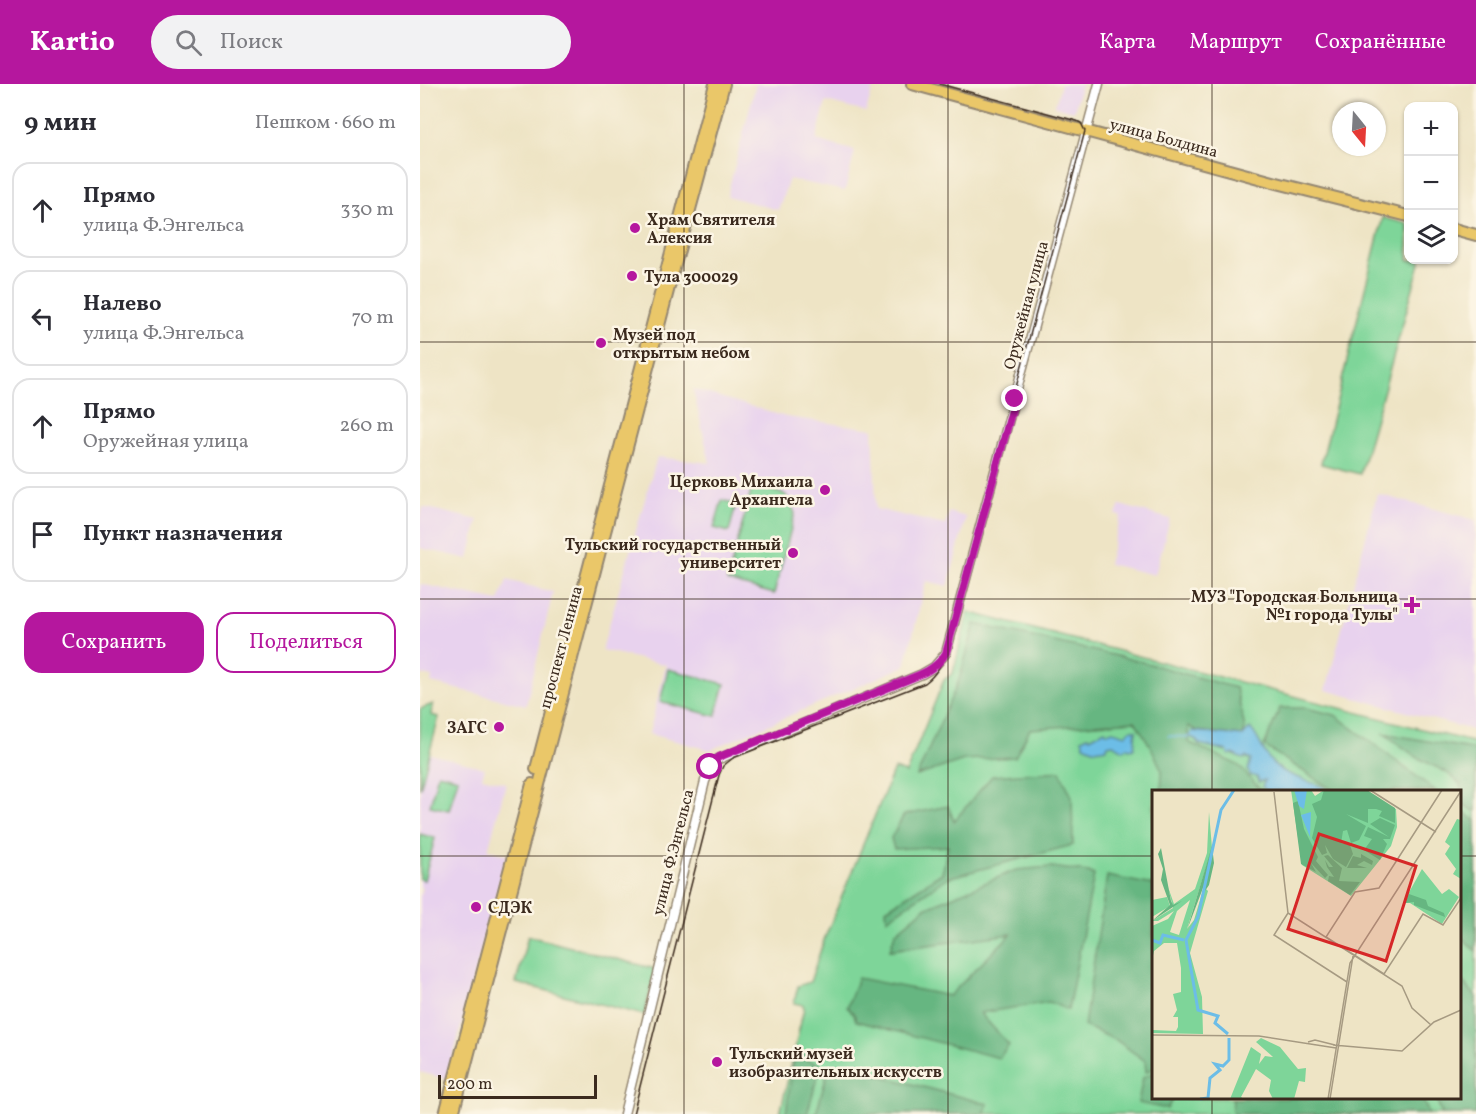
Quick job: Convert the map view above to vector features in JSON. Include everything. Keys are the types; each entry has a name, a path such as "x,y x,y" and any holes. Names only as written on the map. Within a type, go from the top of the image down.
{"main road":[{"name":"проспект Ленина","path":"453,1114 663,296 715,84"},
{"name":"проспект Ленина","path":"663,296 724,84"},
{"name":"улица Болдина","path":"912,84 1404,215"},
{"path":"1458,230 1476,235"},
{"name":"проспект Ленина","path":"445,1114 552,722"}],"street":[{"name":"Оружейная улица","path":"960,602 1099,84"},
{"name":"улица Ф.Энгельса","path":"624,1114 705,781 714,761 929,670 946,653 960,602"}],"shaded area":[{"path":"756,84 874,84 866,112 826,102 816,140 855,151 845,191 789,179 778,210 727,196"},
{"path":"1061,84 1081,84 1074,111 1055,106"},
{"name":"Тульский государственный университет","path":"693,389 786,417 873,429 876,509 945,525 949,512 966,517 948,586 926,581 905,666 710,750 649,734 666,665 602,650 657,457 710,463"},
{"name":"МУЗ \"Городская Больница №1 города Тулы\"","path":"1377,494 1476,520 1476,731 1326,690"},
{"path":"1120,505 1170,519 1155,575 1108,564 1121,516 1116,515"},
{"path":"423,507 478,520 469,559 420,548 420,520"},
{"name":"Тульский государственный университет","path":"507,580 553,592 526,705 431,683 432,677 420,674 420,584 499,601"},
{"path":"430,754 485,768 482,777 506,783 488,850 507,855 447,1079 420,1072 420,896 422,888 420,879 424,880 435,838 420,834 420,789"}],"green space":[{"path":"1384,213 1384,218 1404,223 1404,264 1420,264 1360,474 1321,464"},
{"path":"753,484 786,495 795,513 774,594 727,581"},
{"path":"722,500 736,504 729,532 714,528"},
{"path":"968,612 1476,743 1476,1114 780,1114 804,1008 803,1005 794,1003 798,986 810,982 824,940 894,769 906,773 944,680 953,673"},
{"path":"975,624 1139,661 1236,688 1245,728 1243,736 1197,731 1188,726 1188,742 1238,765 1261,790 1161,790 1162,771 1135,721 1030,729 1015,757 964,760 917,776 959,680"},
{"path":"668,669 725,684 716,716 660,702"},
{"path":"433,704 431,715 439,717 420,789 420,709"},
{"path":"1280,708 1306,708 1335,715 1435,790 1332,790 1264,746"},
{"path":"1383,733 1476,750 1476,812 1464,805 1460,784 1446,772 1418,758"},
{"path":"1060,771 1072,797 1073,845 947,878 887,919 886,909 942,873 948,846 894,849 891,838 904,815 948,806 954,821 992,776"},
{"path":"438,773 458,778 449,810 430,806"},
{"path":"1461,810 1476,821 1476,951 1461,937"},
{"path":"420,834 435,838 424,880 420,879"},
{"path":"1051,867 1089,872 1094,875 1068,1010 1049,1002 980,1013 1009,1045 999,1058 856,1021 854,1014 847,1007 858,978 949,996 1011,934 890,950 895,933 925,908 1016,870"},
{"path":"1107,876 1152,885 1152,1069 1146,1072 1145,1061 1116,1040 1084,1026"},
{"path":"528,936 656,969 644,1015 516,983"},
{"path":"1461,980 1476,996 1476,1114 1442,1114 1436,1099 1461,1099"},
{"path":"798,1055 807,1055 807,1060 821,1065 807,1114 786,1114 793,1064"},
{"path":"840,1065 988,1104 984,1114 816,1114 829,1067"},
{"path":"1152,1073 1152,1099 1172,1099 1167,1109 1138,1103 1143,1077"},
{"path":"1233,1099 1422,1099 1429,1114 1234,1114"}],"water":[{"path":"1250,728 1267,756 1281,770 1326,790 1266,790 1262,787 1265,780 1259,782 1257,777 1250,775 1248,770 1251,760 1199,744 1195,739 1189,737 1192,731 1243,736"},
{"path":"1131,729 1136,730 1134,748 1127,747 1124,750 1113,744 1108,745 1107,748 1095,750 1084,745 1082,739 1088,736 1090,738 1105,730 1107,733 1113,731 1126,735"}],"waterway":[{"path":"1168,736 1189,737"}],"tram line":[{"path":"633,1114 723,766 733,758 925,683 938,669 945,651 1085,131 1081,123 1077,121 940,84"}],"place":[{"name":"Храм Святителя Алексия","path":"635,228"},
{"name":"Тула 300029","path":"632,276"},
{"name":"Музей под открытым небом","path":"601,343"},
{"name":"Церковь Михаила Архангела","path":"825,490"},
{"name":"Тульский государственный университет","path":"793,553"},
{"name":"МУЗ \"Городская Больница №1 города Тулы\"","path":"1412,605"},
{"name":"ЗАГС","path":"499,727"},
{"name":"СДЭК","path":"476,907"},
{"name":"Тульский музей изобразительных искусств","path":"717,1062"}],"route":[{"path":"710,767 719,757 914,677 929,670 943,658 1015,399"}]}
